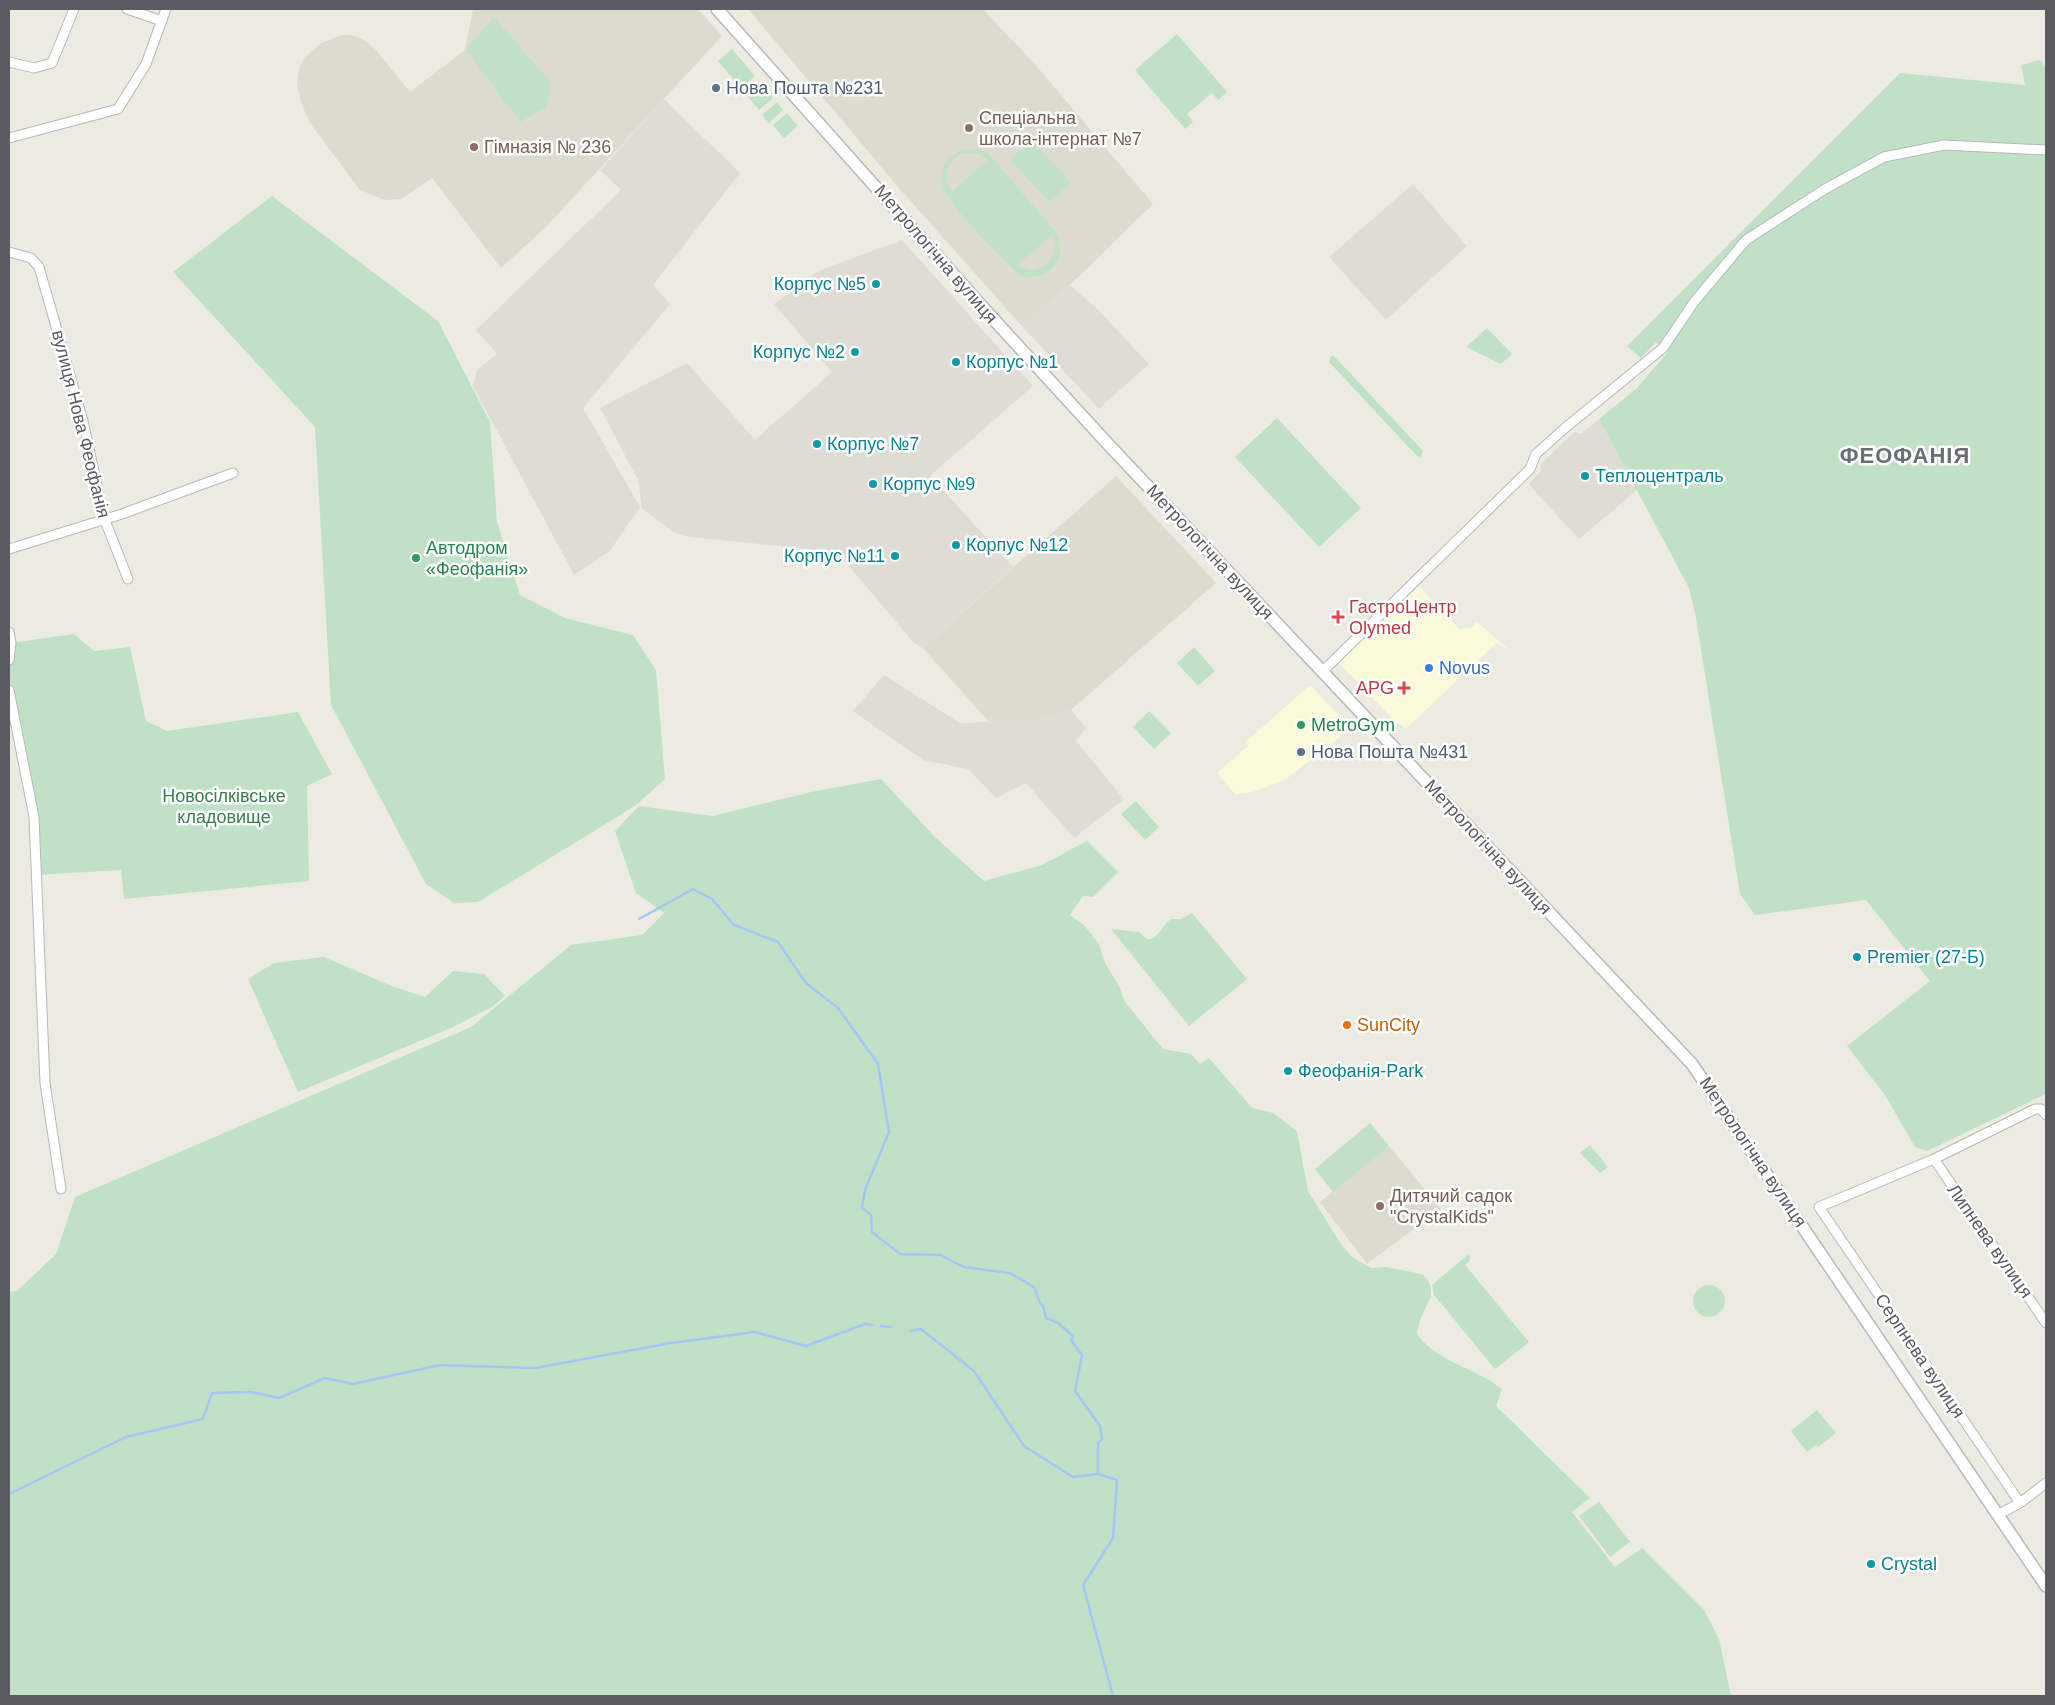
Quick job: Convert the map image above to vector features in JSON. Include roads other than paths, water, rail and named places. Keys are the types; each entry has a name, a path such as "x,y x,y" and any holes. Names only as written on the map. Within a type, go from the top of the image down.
{"street":[{"path":"9,62 34,68 52,63 74,9"},
{"path":"128,9 162,21"},
{"path":"9,138 118,109 146,64 166,9"},
{"name":"Метрологічна вулиця","path":"717,9 992,318 1144,483 1692,1064 2046,1586"},
{"path":"1323,671 1530,469 1536,454 1565,428 1664,348 1694,302 1746,240 1825,189 1884,157 1944,145 2046,150"},
{"name":"вулиця Нова Феофанія","path":"9,252 31,258 39,267 83,421 104,518 128,579"},
{"path":"9,548 122,514 233,473"},
{"path":"9,632 12,643 9,660"},
{"path":"9,690 34,817 45,1084 61,1189"},
{"path":"1934,1159 2035,1109 2045,1113"},
{"name":"Серпнева вулиця","path":"1934,1159 1820,1205 1820,1210 2020,1503"},
{"name":"Липнева вулиця","path":"1934,1159 2046,1323"},
{"path":"1998,1514 2020,1503 2046,1483"}],"waterway":[{"path":"639,919 693,889 712,899 734,925 778,942 806,983 838,1008 878,1064 889,1132 865,1190 862,1208 871,1215 872,1232 900,1254 940,1255 964,1267 1010,1273 1034,1287 1043,1306 1046,1318 1058,1323 1073,1336 1071,1340 1082,1355 1075,1391 1100,1426 1102,1439 1098,1443 1098,1474 1117,1480 1113,1538 1083,1585 1113,1696"},
{"path":"9,1494 126,1437 203,1419 212,1393 251,1392 279,1398 325,1378 353,1384 440,1365 535,1368 671,1343 755,1332 806,1346 865,1324 872,1325"},
{"path":"881,1326 891,1327"},
{"path":"910,1331 921,1329 974,1371 1024,1446 1073,1477 1098,1474"}],"place":[{"name":"Нова Пошта №231","path":"716,88"},
{"name":"Спеціальна школа-інтернат №7","path":"969,128"},
{"name":"Гімназія № 236","path":"474,147"},
{"name":"Корпус №5","path":"876,284"},
{"name":"Корпус №2","path":"855,352"},
{"name":"Корпус №1","path":"956,362"},
{"name":"Корпус №7","path":"817,444"},
{"name":"Теплоцентраль","path":"1585,476"},
{"name":"Корпус №9","path":"873,484"},
{"name":"Корпус №12","path":"956,545"},
{"name":"Корпус №11","path":"895,556"},
{"name":"Автодром «Феофанія»","path":"416,558"},
{"name":"ГастроЦентр Olymed","path":"1338,617"},
{"name":"Novus","path":"1429,668"},
{"name":"APG","path":"1404,688"},
{"name":"MetroGym","path":"1301,725"},
{"name":"Нова Пошта №431","path":"1301,752"},
{"name":"Premier (27-Б)","path":"1857,957"},
{"name":"SunCity","path":"1347,1025"},
{"name":"Феофанія-Park","path":"1288,1071"},
{"name":"Дитячий садок \"CrystalKids\"","path":"1380,1206"},
{"name":"Crystal","path":"1871,1564"}],"district":[{"name":"ФЕОФАНІЯ","path":"1905,455"}],"park label":[{"name":"Новосілківське кладовище","path":"224,806"}]}
